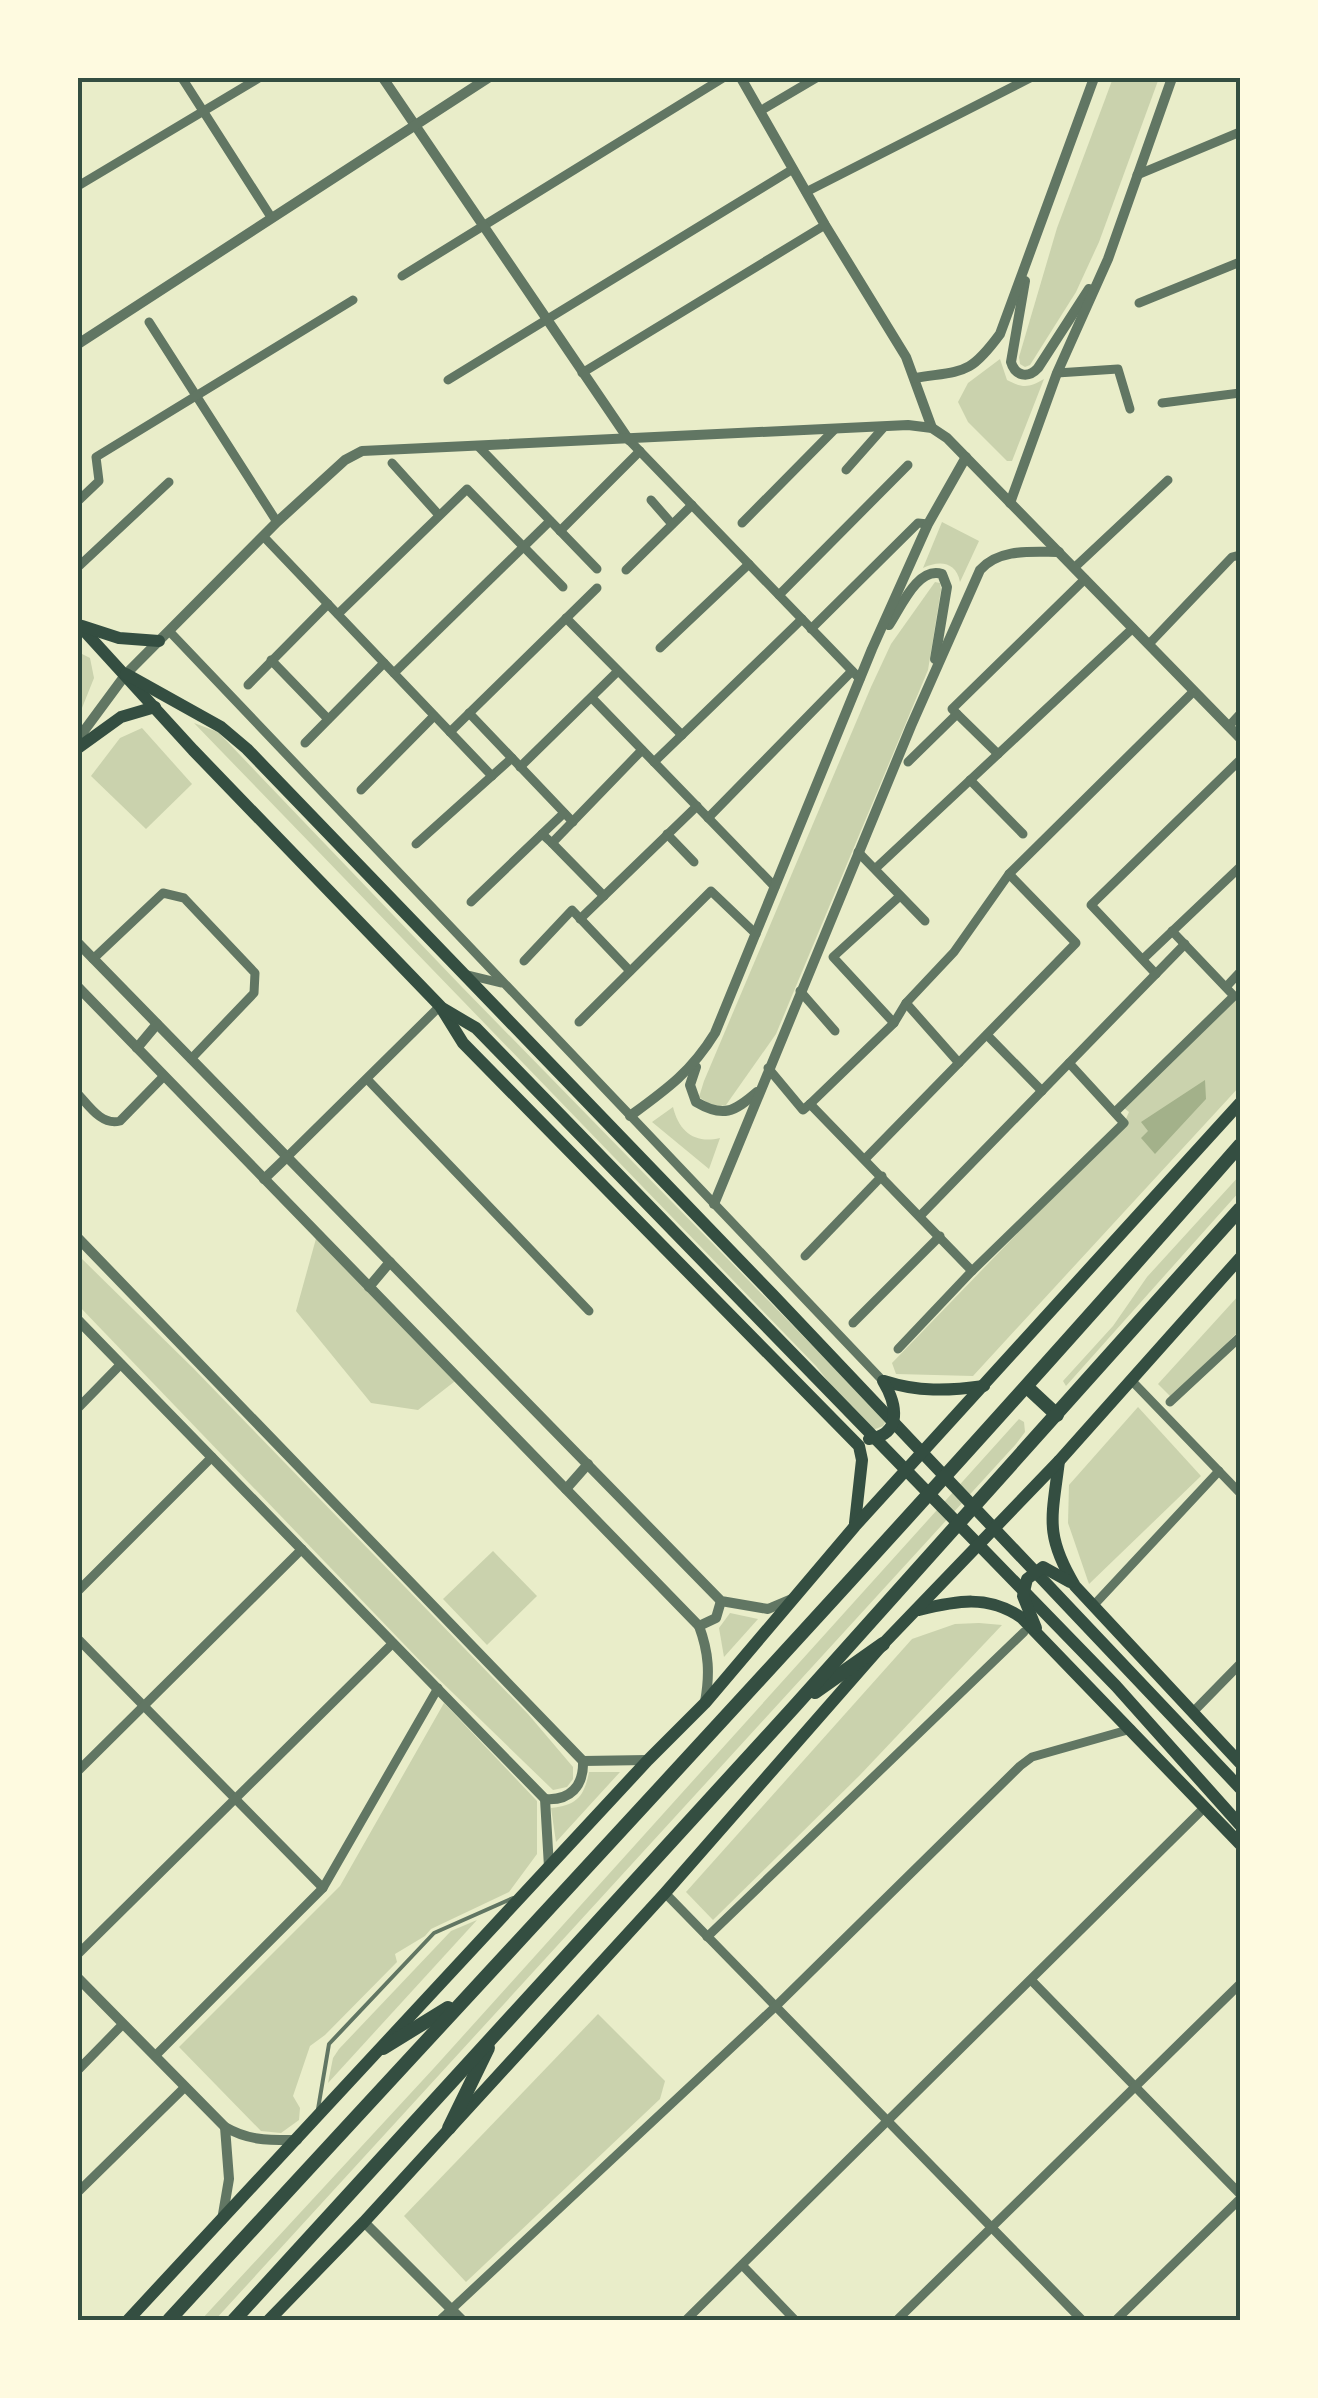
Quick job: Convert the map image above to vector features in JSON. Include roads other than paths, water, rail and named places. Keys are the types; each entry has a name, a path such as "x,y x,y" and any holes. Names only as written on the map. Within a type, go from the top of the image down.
{"highway":[{"path":"169,2320 1028,1388 1240,1146"},
{"path":"234,2320 794,1707 1240,1209"},
{"path":"1028,1388 1056,1415"},
{"path":"794,1707 883,1644"},
{"path":"383,2048 466,1997"},
{"path":"449,2128 496,2033"}],"main road":[{"path":"78,625 119,638 165,636"},
{"path":"78,625 440,1006 463,1042 858,1446 862,1460 854,1526"},
{"path":"126,674 221,727 247,749 1240,1788"},
{"path":"78,748 121,717 155,707"},
{"path":"440,1006 476,1028 1116,1686 1240,1825"},
{"path":"128,2320 705,1702 854,1526 1240,1103"},
{"path":"269,2320 364,2222 665,1893 883,1644 1060,1460 1240,1258"},
{"path":"844,1431 873,1439 886,1434 894,1422 896,1408 883,1380"},
{"path":"883,1380 912,1390 984,1386"},
{"path":"1060,1460 1051,1538 1075,1586 1240,1762"},
{"path":"1030,1631 1023,1596 1026,1579 1043,1567 1075,1586"},
{"path":"917,1610 979,1600 1012,1611 1240,1844"}],"street":[{"path":"182,78 271,217"},
{"path":"78,186 259,78"},
{"path":"383,78 629,440 856,675"},
{"path":"78,344 488,78"},
{"path":"402,276 723,78"},
{"path":"741,78 906,357 932,428 966,457 1240,738"},
{"path":"760,112 816,78"},
{"path":"806,192 1030,78"},
{"path":"915,378 968,369 980,361 1000,334 1094,78"},
{"path":"1010,503 1057,373 1108,259 1172,78"},
{"path":"1138,175 1240,132"},
{"path":"448,380 793,169"},
{"path":"582,372 825,225"},
{"path":"1030,254 1011,362 1022,375 1038,368 1108,259"},
{"path":"1139,303 1240,262"},
{"path":"78,501 99,480 96,457 353,300"},
{"path":"149,322 277,522"},
{"path":"1057,373 1118,369 1130,410"},
{"path":"1162,404 1240,393"},
{"path":"846,470 884,427"},
{"path":"78,739 126,674 277,522 346,460 362,451 932,428"},
{"path":"742,524 834,429"},
{"path":"478,446 597,569"},
{"path":"560,531 640,451"},
{"path":"872,648 928,524 966,457"},
{"path":"392,463 438,514"},
{"path":"779,596 908,465"},
{"path":"1074,568 1168,480"},
{"path":"78,567 169,482"},
{"path":"338,614 467,489 563,588"},
{"path":"651,500 672,524"},
{"path":"626,570 692,505"},
{"path":"394,673 550,521"},
{"path":"811,628 918,524 928,524"},
{"path":"264,537 492,776"},
{"path":"714,1204 932,675 980,570 988,561 1021,552 1059,552"},
{"path":"1149,644 1238,559"},
{"path":"660,648 749,564"},
{"path":"630,1116 680,1080 698,1061 715,1033 856,675 920,580 938,571 947,587 932,675"},
{"path":"908,762 1085,579"},
{"path":"450,732 597,588"},
{"path":"248,684 328,604"},
{"path":"566,618 682,735"},
{"path":"654,762 802,619"},
{"path":"876,868 1133,628"},
{"path":"165,636 883,1380"},
{"path":"271,660 328,719"},
{"path":"305,743 384,662"},
{"path":"520,767 618,671"},
{"path":"708,818 856,675"},
{"path":"768,1068 803,1110 810,1104 894,1023 906,1003 954,952 1009,874 1194,690"},
{"path":"592,698 775,887"},
{"path":"954,711 998,754"},
{"path":"469,714 574,822"},
{"path":"1229,726 1240,714"},
{"path":"361,790 434,716"},
{"path":"552,843 642,750"},
{"path":"416,844 512,758"},
{"path":"1156,974 1091,905 1240,760"},
{"path":"970,780 1022,834"},
{"path":"580,918 696,806"},
{"path":"471,902 564,813"},
{"path":"542,834 604,896"},
{"path":"667,834 694,862"},
{"path":"858,852 925,920"},
{"path":"1143,959 1240,867"},
{"path":"865,1159 1076,942 1009,874"},
{"path":"579,1022 710,891 756,934"},
{"path":"93,959 164,893 184,898 255,972 254,993 191,1059"},
{"path":"894,1023 832,957 900,896"},
{"path":"524,961 572,910 630,972"},
{"path":"1115,1112 1234,996 1172,932"},
{"path":"78,943 722,1601 768,1609 794,1597"},
{"path":"920,1216 1185,944"},
{"path":"1226,987 1240,972"},
{"path":"466,975 504,983"},
{"path":"78,989 700,1626 708,1649 710,1676 705,1702"},
{"path":"800,991 836,1031"},
{"path":"906,1003 959,1063"},
{"path":"264,1179 440,1006"},
{"path":"137,1048 157,1024"},
{"path":"986,1034 1042,1091"},
{"path":"698,1061 690,1086 696,1102 714,1113 732,1110 759,1090"},
{"path":"898,1350 972,1271 1124,1123 1069,1064"},
{"path":"78,1094 105,1121 112,1123 120,1121 164,1076"},
{"path":"367,1078 589,1311"},
{"path":"810,1104 972,1271"},
{"path":"805,1256 882,1176"},
{"path":"853,1323 940,1236"},
{"path":"78,1238 583,1761 582,1782 576,1789 566,1797 545,1799"},
{"path":"370,1287 390,1262"},
{"path":"78,1320 545,1799 549,1867"},
{"path":"1170,1402 1240,1337"},
{"path":"78,1408 121,1364"},
{"path":"1131,1380 1240,1493"},
{"path":"78,1591 212,1458"},
{"path":"566,1489 588,1464"},
{"path":"1092,1606 1219,1471"},
{"path":"78,1771 302,1550"},
{"path":"700,1626 716,1618 722,1601"},
{"path":"707,1937 1030,1631"},
{"path":"78,1640 323,1888"},
{"path":"78,1954 393,1643"},
{"path":"1193,1712 1240,1664"},
{"path":"155,2056 323,1888 438,1688"},
{"path":"440,2320 775,2007 1026,1761 1131,1729"},
{"path":"583,1761 648,1760"},
{"path":"686,2320 1205,1807"},
{"path":"665,1893 1082,2320"},
{"path":"78,1978 225,2127 259,2140 297,2140"},
{"path":"1030,1980 1240,2196 1116,2320"},
{"path":"897,2320 1240,1984"},
{"path":"78,2070 123,2024"},
{"path":"78,2192 185,2087"},
{"path":"222,2220 229,2179 225,2127"},
{"path":"364,2222 462,2320"},
{"path":"742,2266 796,2320"}],"lane":[{"path":"316,2118 328,2044 434,1933 526,1892"}]}
